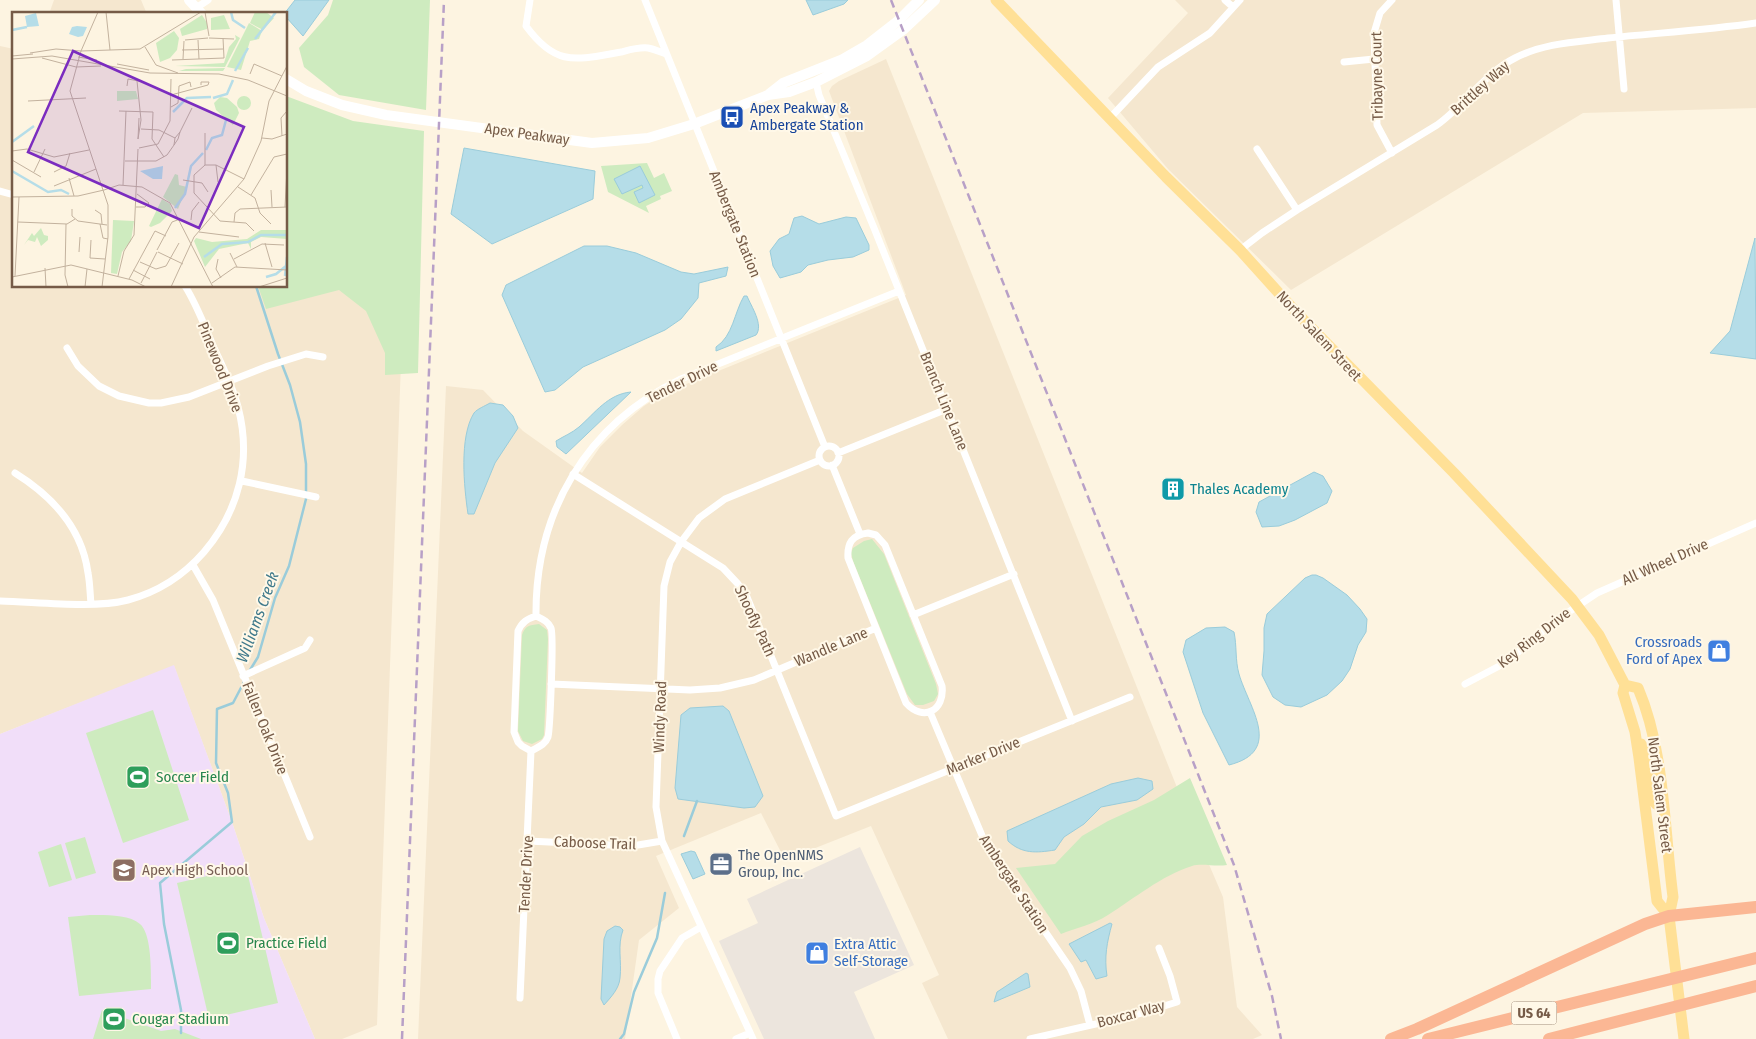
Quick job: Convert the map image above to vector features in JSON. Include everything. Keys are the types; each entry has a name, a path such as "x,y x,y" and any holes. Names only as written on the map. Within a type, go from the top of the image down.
{"highway":[{"path":"1391,1039 1417,1029 1645,924 1669,916 1756,907"},
{"name":"US 64","path":"1428,1039 1756,958"},
{"name":"US 64","path":"1548,1039 1756,986"}],"main road":[{"path":"189,0 199,11"},
{"name":"Apex Peakway","path":"768,95 782,83 841,60 867,45 899,20 919,0"},
{"name":"Apex Peakway","path":"288,81 306,91 342,105 400,117 596,143 648,138 694,124 768,95 789,92 816,82 867,56 903,30 935,0"},
{"name":"North Salem Street","path":"996,0 1109,119 1240,250 1294,310 1454,474 1577,606 1599,635 1625,685 1623,693 1635,732 1657,901 1669,916"},
{"name":"North Salem Street","path":"1625,685 1638,688 1655,742 1673,897 1669,916 1684,1039"},
{"path":"1635,732 1648,760 1654,800 1656,804 1663,806"}],"street":[{"path":"199,11 208,0"},
{"path":"530,0 526,26 544,48 557,55 588,58 639,48 646,48 666,54"},
{"name":"Ambergate Station","path":"645,0 825,447"},
{"path":"1225,0 1233,7"},
{"path":"1109,119 1158,67 1210,32 1240,0"},
{"name":"Tribayne Court","path":"1392,0 1380,13 1374,33 1377,125 1392,153"},
{"path":"1616,0 1624,88"},
{"name":"Brittley Way","path":"1240,250 1297,210 1449,117 1494,73 1516,58 1542,46 1756,24"},
{"path":"1344,62 1374,59"},
{"name":"Branch Line Lane","path":"816,82 818,93 1072,720"},
{"path":"1257,149 1297,210"},
{"name":"Pinewood Drive","path":"0,601 91,604 122,601 144,595 168,583 193,565 222,527 242,481 244,436 238,407 229,380 186,288"},
{"name":"Tender Drive","path":"536,616 537,585 545,541 554,509 573,474 610,427 650,396 681,380 899,291"},
{"path":"67,348 78,366 99,386 131,400 161,403 175,401 229,380 306,354 323,357"},
{"path":"838,453 947,409"},
{"path":"825,447 834,448 838,453 838,459 832,465 823,464 820,460 819,454 825,447"},
{"name":"Windy Road","path":"751,1036 662,841 656,807 664,586 670,562 681,542 699,518 725,500 820,460"},
{"path":"832,465 860,534"},
{"path":"14,474 35,486 47,496 76,534 86,561 91,604"},
{"name":"Shoofly Path","path":"573,474 723,568 738,584 747,597 836,816"},
{"path":"242,481 316,497"},
{"name":"All Wheel Drive","path":"1577,606 1608,587 1756,523"},
{"path":"860,534 876,535 885,546 913,615 942,686 942,700 939,706 930,712 921,713 906,703 848,558 848,548 852,540 860,534"},
{"name":"Fallen Oak Drive","path":"193,565 213,600 310,837"},
{"path":"913,615 1014,574"},
{"name":"Key Ring Drive","path":"1465,684 1505,663 1555,621 1577,606"},
{"path":"536,616 548,623 552,632 551,684 548,735 545,743 531,751 518,742 514,732 518,631 521,624 527,619 536,616"},
{"name":"Wandle Lane","path":"551,684 661,690 720,688 754,680 876,628"},
{"path":"243,676 305,648 310,640"},
{"name":"Marker Drive","path":"836,816 1130,697"},
{"name":"Ambergate Station","path":"930,712 986,845 1076,979 1090,1025"},
{"name":"Tender Drive","path":"520,998 531,751"},
{"name":"Caboose Trail","path":"528,841 632,846 662,841"},
{"path":"677,1039 658,993 658,979 660,971 682,938 700,927"},
{"name":"Boxcar Way","path":"1030,1039 1177,1002 1170,976 1159,948"},
{"path":"736,1039 751,1036"}],"shaded area":[{"path":"54,0 141,0 146,12 50,12"},
{"path":"1175,0 1756,0 1756,108 1583,113 1291,290 1168,169 1108,98 1188,13"},
{"path":"0,46 12,49 12,288 271,288 276,299 361,265 401,362 377,1025 342,1039 315,1039 264,918 232,822 174,666 0,734"},
{"path":"886,59 1192,825 1223,897 1237,1007 1262,1035 1253,1039 948,1039 922,983 939,975 871,826 785,860 761,813 656,856 679,908 639,940 625,1039 418,1039 446,386 483,390 523,431 582,473 600,447 622,425 644,406 664,393 906,295 829,91 839,81"},
{"name":"Apex High School","path":"174,665 232,822 264,918 315,1039 0,1039 0,734"},
{"name":"Extra Attic Self-Storage","path":"860,847 914,965 854,992 875,1039 764,1039 719,941 758,923 747,899"}],"green space":[{"path":"333,0 430,0 426,110 339,95 304,67 299,48 328,15"},
{"path":"288,97 353,121 424,131 418,373 385,375 385,353 366,311 339,290 266,309 259,288 288,288"},
{"path":"647,163 654,178 664,173 672,191 660,196 661,199 646,206 649,213 608,192 601,166"},
{"path":"872,539 884,554 936,684 938,694 934,701 923,705 915,705 907,694 853,561 851,553 853,548 864,541"},
{"path":"539,624 547,630 548,639 544,735 542,739 532,744 523,741 518,731 522,635 528,626"},
{"name":"Soccer Field","path":"153,710 189,820 123,843 86,733"},
{"path":"1190,778 1227,865 1196,865 1181,870 1159,881 1103,918 1061,934 1016,868 1055,864 1082,836 1108,821 1154,800"},
{"path":"85,837 96,873 76,879 65,843"},
{"path":"61,844 72,880 49,887 38,852"},
{"name":"Practice Field","path":"246,867 278,1003 209,1019 177,883"},
{"path":"90,915 130,918 140,924 147,936 149,945 151,989 79,996 68,917"},
{"name":"Cougar Stadium","path":"102,1010 161,1031 175,1029 201,1039 93,1039"}],"water":[{"path":"295,0 329,0 303,36 288,19 288,12 286,12"},
{"path":"806,0 848,0 844,4 813,15"},
{"path":"464,148 595,171 593,199 492,244 451,214"},
{"path":"640,166 655,195 639,203 634,192 643,188 642,185 622,194 614,179"},
{"path":"802,216 819,224 846,217 856,218 869,245 869,250 853,257 808,265 801,272 780,278 773,266 770,251 779,239 789,234 794,218"},
{"path":"1755,238 1756,359 1710,353 1730,331"},
{"path":"584,246 607,246 636,253 681,272 694,274 728,267 726,276 699,283 698,298 681,319 665,330 583,367 555,390 545,392 502,295 506,285"},
{"path":"744,296 747,296 758,321 759,326 756,335 716,351 716,347 730,331"},
{"path":"631,392 566,454 557,447 556,441 576,429 609,400 615,396"},
{"path":"490,403 503,405 513,416 518,428 495,463 474,514 468,514 464,477 466,435 474,413"},
{"path":"1314,472 1323,476 1332,491 1327,503 1295,520 1279,526 1262,527 1256,512 1259,502"},
{"path":"1312,575 1323,578 1347,595 1367,619 1366,632 1358,645 1350,669 1342,681 1327,695 1301,707 1285,705 1273,697 1262,675 1264,628 1267,614 1305,578"},
{"path":"1225,627 1234,632 1239,674 1255,714 1259,739 1255,750 1246,758 1229,765 1203,713 1183,652 1186,640 1206,628"},
{"path":"723,706 729,711 763,796 755,807 744,808 678,799 675,788 681,715 690,708"},
{"path":"1138,778 1152,781 1153,789 1137,800 1101,807 1084,824 1064,837 1055,850 1030,852 1008,841 1007,831 1111,784"},
{"path":"691,851 695,852 705,874 693,879 681,854"},
{"path":"1110,923 1112,924 1106,956 1107,976 1096,979 1086,960 1081,962 1069,944"},
{"path":"615,926 623,930 620,942 620,978 612,996 604,1005 601,999 604,939 607,931"},
{"path":"1026,973 1028,974 1030,987 994,1002 997,992"}],"waterway":[{"name":"Williams Creek","path":"250,670 258,657 275,598 289,566 306,499 306,464 300,422 290,385 257,288"},
{"name":"Williams Creek","path":"181,1033 181,1010 164,924 160,883 232,822 228,793 216,763 217,709 233,703 244,682"},
{"path":"684,836 697,801"},
{"path":"620,1039 624,1034 634,992 657,938 665,893"}],"railway":[{"path":"402,1039 444,0"},
{"path":"891,0 1234,865 1272,996 1281,1039"}],"place":[{"name":"Apex Peakway & Ambergate Station","path":"732,117"},
{"name":"Thales Academy","path":"1173,489"},
{"name":"Crossroads Ford of Apex","path":"1719,651"},
{"name":"Soccer Field","path":"138,777"},
{"name":"The OpenNMS Group, Inc.","path":"721,864"},
{"name":"Apex High School","path":"124,870"},
{"name":"Practice Field","path":"228,943"},
{"name":"Extra Attic Self-Storage","path":"817,953"},
{"name":"Cougar Stadium","path":"114,1019"}]}
